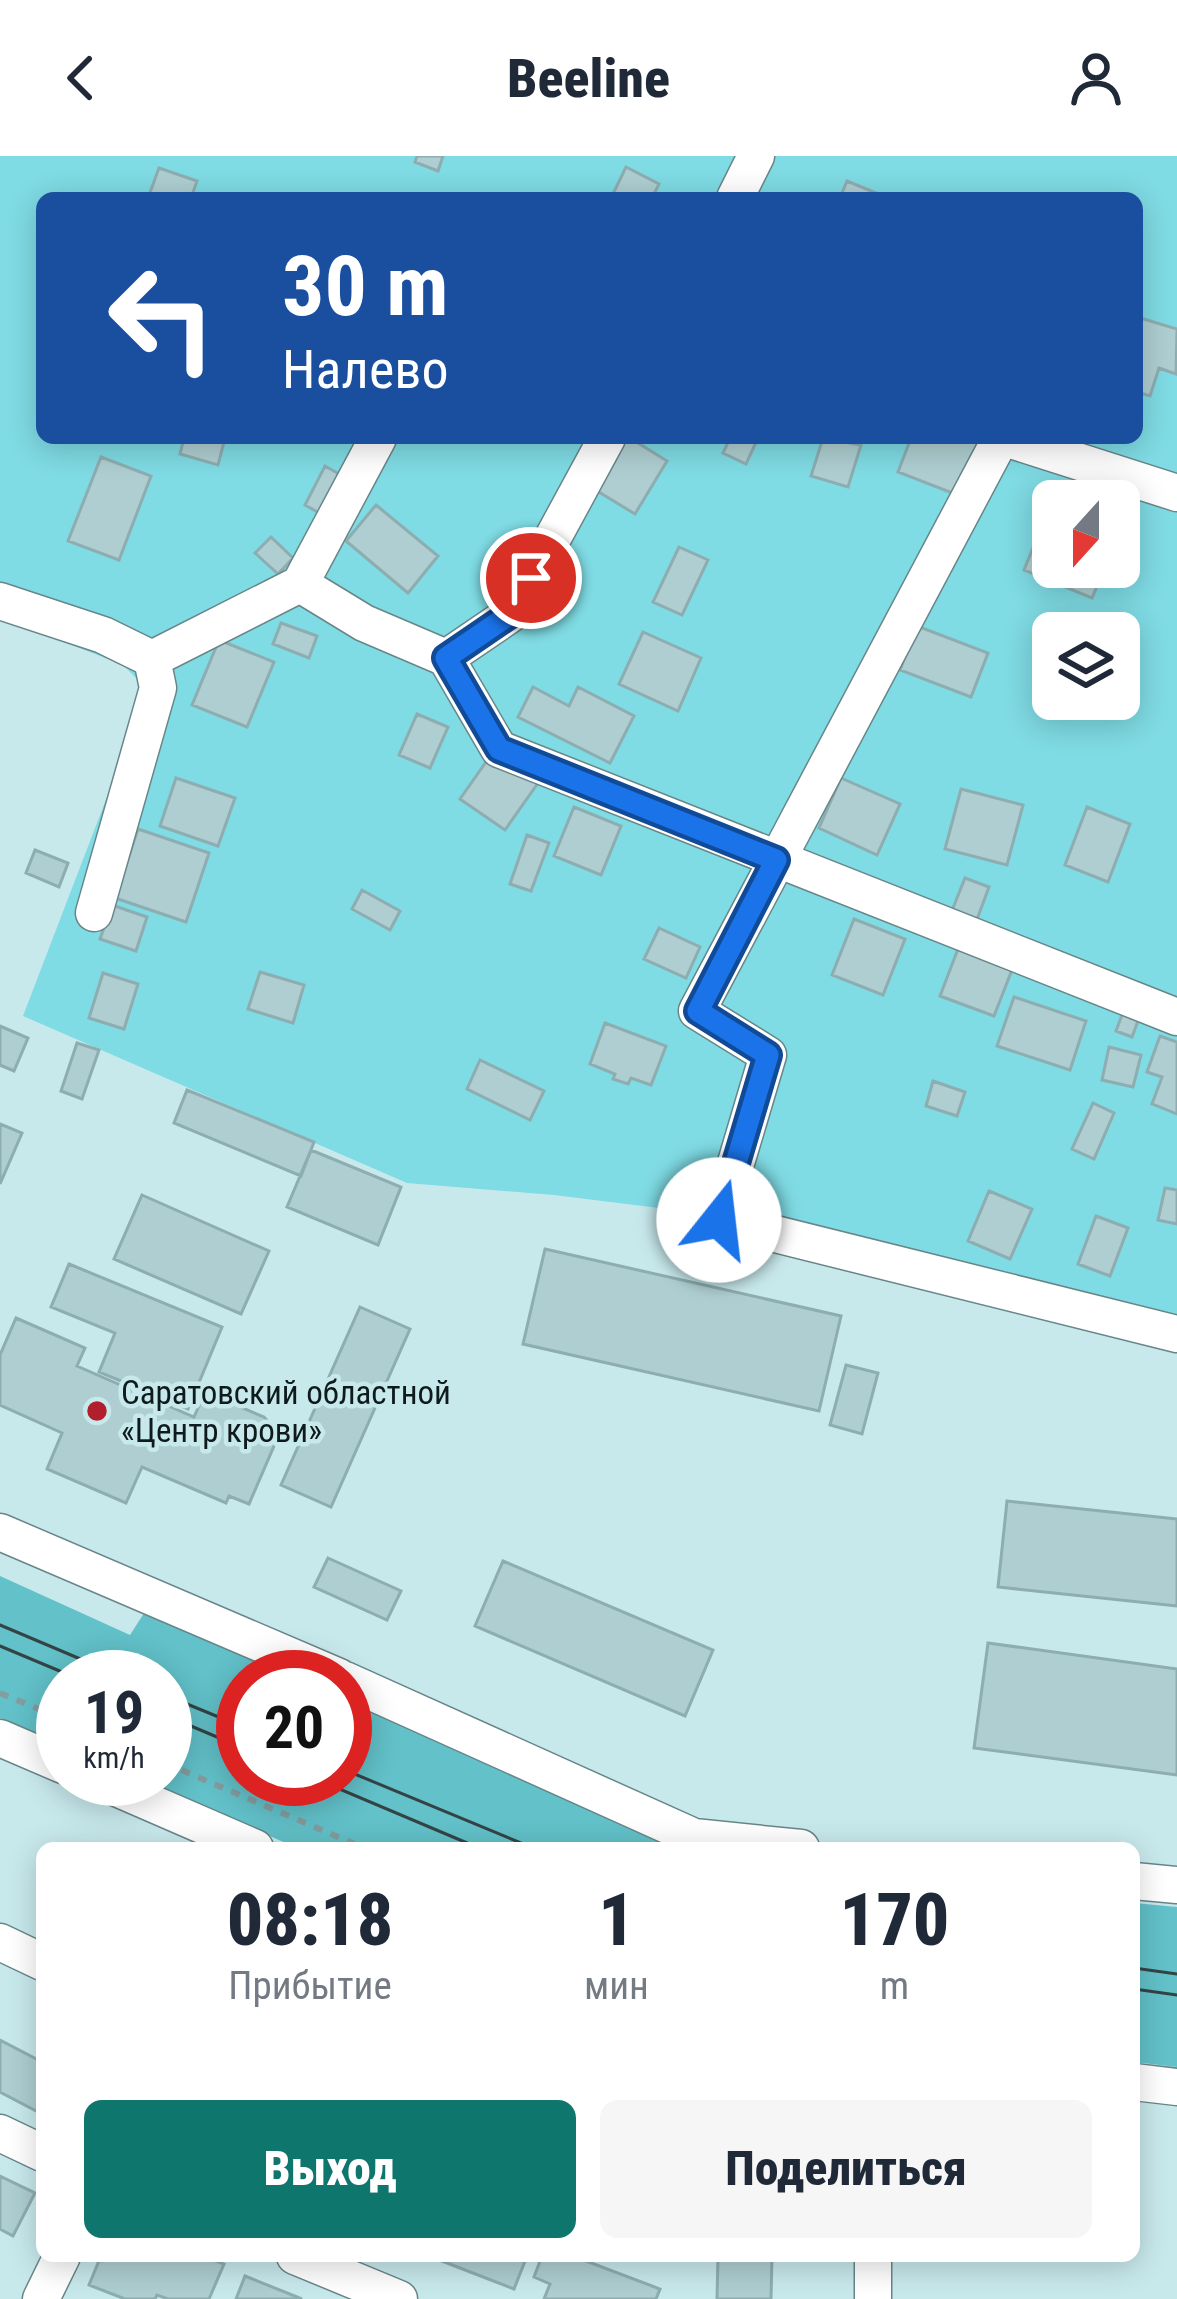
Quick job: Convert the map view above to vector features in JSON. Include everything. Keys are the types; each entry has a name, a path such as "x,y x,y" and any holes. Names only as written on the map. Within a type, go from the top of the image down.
{"street":[{"path":"737,192 756,156"},
{"path":"152,659 300,584 375,444"},
{"path":"446,658 512,613 604,444"},
{"path":"1000,444 698,1011 768,1055 719,1220 1177,1334"},
{"path":"1022,444 1177,493"},
{"path":"300,584 364,623 446,658 499,749 1177,1017"},
{"path":"0,601 103,635 152,659"},
{"path":"94,913 158,688 152,659"},
{"path":"0,1532 276,1650"},
{"path":"372,1692 694,1837 743,1842"},
{"path":"0,1738 36,1753"},
{"path":"158,1806 241,1842"},
{"path":"1140,1882 1177,1886"},
{"path":"0,1942 36,1959"},
{"path":"1140,2083 1177,2087"},
{"path":"0,2133 36,2150"},
{"path":"41,2299 59,2262"},
{"path":"310,2262 399,2299"},
{"path":"873,2262 873,2299"}],"path":[{"path":"0,1693 36,1708"},
{"path":"192,1775 350,1842"}],"shaded area":[{"path":"0,156 1177,156 1177,1321 923,1258 844,1231 554,1195 407,1183 23,1016 143,703 141,683 123,665 0,617"},
{"path":"0,1576 130,1635 146,1610 236,1650 216,1650 216,1806 372,1806 372,1710 670,1842 283,1842 192,1802 192,1650 36,1650 36,1733 0,1718"},
{"path":"1140,1904 1177,1907 1177,2067 1140,2063"}],"building":[{"path":"417,156 443,156 438,171 415,162"},
{"path":"626,167 659,184 655,192 614,192"},
{"path":"159,168 197,181 193,192 150,192"},
{"path":"847,181 874,192 842,192"},
{"path":"1143,319 1177,329 1176,374 1159,368 1150,396 1143,394"},
{"path":"182,444 223,444 218,465 180,454"},
{"path":"614,444 640,444 667,461 635,514 589,486"},
{"path":"727,444 755,444 746,464 723,453"},
{"path":"821,444 861,445 848,487 811,476"},
{"path":"909,444 980,444 960,496 898,472"},
{"path":"101,457 151,476 119,560 68,541"},
{"path":"325,466 341,475 321,514 305,505"},
{"path":"376,505 438,556 408,593 346,541"},
{"path":"271,537 293,558 278,574 255,553"},
{"path":"679,547 708,560 682,615 653,602"},
{"path":"1032,550 1032,573 1024,570"},
{"path":"1068,588 1096,588 1092,598"},
{"path":"281,623 317,636 309,658 273,644"},
{"path":"917,626 988,653 971,697 900,670"},
{"path":"643,632 701,658 678,711 619,684"},
{"path":"219,640 274,662 247,727 192,705"},
{"path":"533,687 569,706 578,687 634,716 610,763 518,717"},
{"path":"417,714 448,727 430,768 399,755"},
{"path":"493,752 538,783 505,830 460,799"},
{"path":"176,778 235,798 218,846 160,826"},
{"path":"841,778 900,804 877,855 819,828"},
{"path":"961,789 1023,805 1007,865 945,849"},
{"path":"574,807 621,826 601,875 554,856"},
{"path":"1087,807 1130,824 1108,882 1065,865"},
{"path":"138,829 209,853 186,922 115,898"},
{"path":"527,835 549,843 531,891 510,884"},
{"path":"35,850 68,863 59,887 26,873"},
{"path":"965,878 989,887 976,922 951,913"},
{"path":"362,890 400,911 390,930 352,909"},
{"path":"112,905 147,917 136,951 100,939"},
{"path":"854,919 905,939 883,995 832,975"},
{"path":"659,928 700,947 686,978 644,959"},
{"path":"961,941 1015,962 994,1016 940,996"},
{"path":"260,972 304,985 293,1023 248,1009"},
{"path":"103,973 138,984 124,1029 89,1018"},
{"path":"1014,997 1086,1021 1070,1070 997,1046"},
{"path":"1123,1012 1139,1018 1132,1037 1116,1031"},
{"path":"605,1023 666,1046 651,1085 631,1078 628,1084 613,1079 615,1074 590,1064"},
{"path":"0,1026 28,1038 14,1071 0,1065"},
{"path":"1160,1036 1177,1042 1177,1114 1152,1104 1162,1077 1147,1072"},
{"path":"77,1043 99,1050 82,1099 61,1091"},
{"path":"1109,1047 1141,1055 1133,1087 1102,1080"},
{"path":"480,1060 544,1091 530,1120 467,1089"},
{"path":"933,1081 965,1092 957,1116 926,1106"},
{"path":"187,1090 314,1142 301,1176 174,1123"},
{"path":"1093,1103 1114,1113 1094,1159 1072,1149"},
{"path":"0,1124 22,1133 0,1184"},
{"path":"311,1150 401,1187 378,1245 287,1207"},
{"path":"1165,1188 1177,1190 1177,1224 1158,1220"},
{"path":"989,1191 1032,1209 1010,1259 968,1241"},
{"path":"142,1195 269,1251 241,1314 114,1259"},
{"path":"1096,1216 1128,1228 1110,1276 1078,1264"},
{"path":"545,1249 841,1316 819,1411 523,1344"},
{"path":"69,1264 222,1327 188,1409 99,1372 115,1333 51,1307"},
{"path":"360,1307 410,1329 331,1507 281,1485"},
{"name":"Саратовский областной «Центр крови»","path":"16,1318 85,1348 77,1366 194,1417 205,1392 264,1417 276,1430 274,1446 249,1504 229,1496 226,1503 142,1467 126,1503 47,1469 62,1433 0,1405 0,1355"},
{"path":"846,1365 878,1373 862,1434 830,1425"},
{"path":"1007,1501 1177,1519 1177,1606 998,1587"},
{"path":"328,1558 401,1591 387,1620 314,1587"},
{"path":"503,1561 713,1650 685,1716 475,1626"},
{"path":"988,1643 1177,1669 1177,1775 974,1748"},
{"path":"0,2040 36,2059 36,2111 0,2092"},
{"path":"0,2176 35,2193 13,2236 0,2229"},
{"path":"99,2262 224,2264 209,2299 157,2295 155,2299 125,2299 89,2285"},
{"path":"444,2262 525,2262 514,2289"},
{"path":"540,2262 589,2262 660,2289 656,2299 544,2299 550,2284 534,2277"},
{"path":"718,2262 772,2262 771,2299 717,2299"},
{"path":"245,2276 302,2299 236,2299"}],"tram line":[{"path":"0,1625 59,1650"},
{"path":"0,1646 36,1661"},
{"path":"192,1706 216,1716"},
{"path":"192,1726 216,1737"},
{"path":"372,1781 519,1842"},
{"path":"372,1803 465,1842"},
{"path":"1140,1969 1177,1974"},
{"path":"1140,1990 1177,1995"}],"place":[{"name":"Саратовский областной «Центр крови»","path":"97,1411"}],"route":[{"path":"531,578 512,613 446,658 499,749 776,860 698,1011 768,1055 719,1220"}]}
